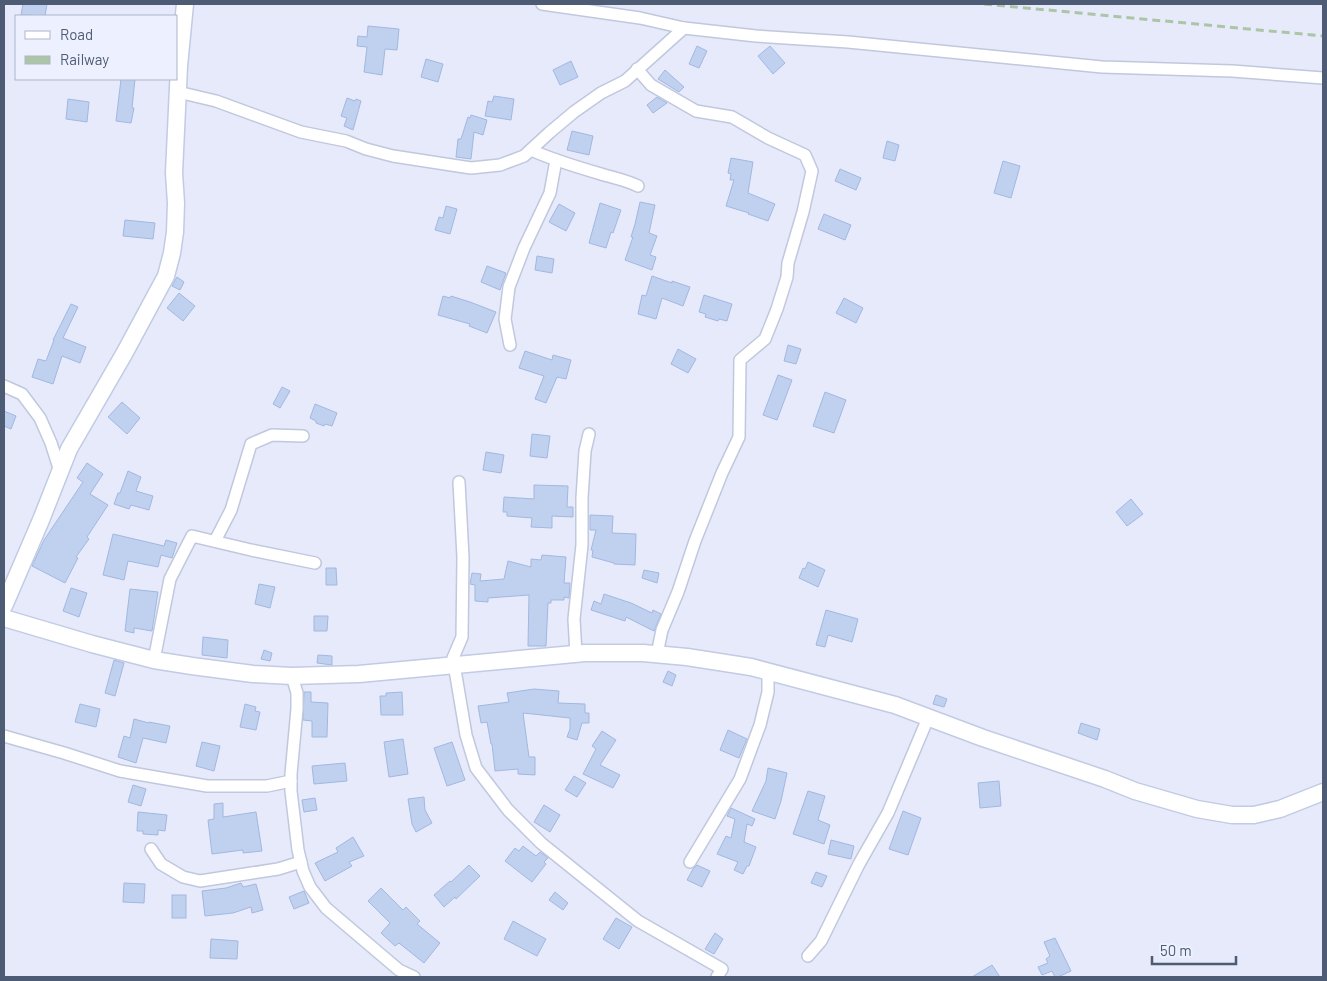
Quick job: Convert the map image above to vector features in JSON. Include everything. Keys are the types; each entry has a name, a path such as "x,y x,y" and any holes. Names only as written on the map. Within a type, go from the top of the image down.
{"street":[{"path":"4,606 69,449 124,354 166,276 175,232 174,172 179,66 185,4"},
{"path":"542,4 640,18 684,28 756,36 848,42 1102,67 1323,78"},
{"path":"178,92 216,101 301,132 346,141 366,150 471,168 500,165 524,156 574,112 601,93 625,81 684,28"},
{"path":"637,69 651,85 696,110 732,117 768,138 805,155 812,171 778,309 765,338 740,360 739,437 722,473 695,541 678,592 662,630 657,654"},
{"path":"531,150 600,174 626,180 638,186"},
{"path":"510,345 505,319 509,287 524,248 550,193 556,160"},
{"path":"4,386 22,394 40,418 60,471"},
{"path":"576,654 574,620 582,545 585,451 589,434"},
{"path":"215,541 231,510 251,444 272,435 303,436"},
{"path":"459,482 463,557 462,637 453,658 466,735 476,768 508,810 541,843 638,921 722,968 717,977"},
{"path":"154,660 170,580 192,536 314,563"},
{"path":"4,618 154,660 253,674 292,676 359,674 576,654 619,652 657,654 727,663 768,671 895,705 982,738 1105,779 1134,791 1197,810 1254,815 1280,809 1323,792"},
{"path":"690,862 740,779 760,725 768,692 768,671"},
{"path":"292,676 297,693 291,780 292,801 303,871 310,887 326,908 399,970 414,977"},
{"path":"808,956 821,941 859,864 888,813 928,718"},
{"path":"4,736 120,771 207,786 267,786 291,780"},
{"path":"151,848 161,864 182,877 200,881 278,869 301,862"}],"building":[{"path":"23,4 47,4 45,15 21,15"},
{"path":"368,26 399,29 397,50 385,49 382,75 364,72 367,47 357,46 358,36 367,37"},
{"path":"697,46 707,51 699,68 689,64"},
{"path":"770,46 785,63 773,74 758,56"},
{"path":"426,59 443,64 438,82 421,77"},
{"path":"571,61 578,77 560,85 553,70"},
{"path":"665,70 684,87 679,92 658,79"},
{"path":"121,80 135,80 132,108 134,108 131,123 116,121"},
{"path":"494,96 514,99 511,120 485,116 488,101 492,102"},
{"path":"657,97 667,103 653,113 647,105"},
{"path":"347,98 361,101 353,130 344,126 347,118 341,116"},
{"path":"68,99 89,102 87,122 66,119"},
{"path":"471,115 487,120 483,135 474,132 471,159 456,157 458,139 461,139 468,117 470,118"},
{"path":"572,131 593,136 589,155 567,150"},
{"path":"887,141 899,145 895,161 883,158"},
{"path":"731,158 753,162 748,193 775,204 768,221 726,206 734,180 730,180 731,174 728,173"},
{"path":"1003,161 1020,166 1011,198 994,193"},
{"path":"840,169 861,178 856,190 835,181"},
{"path":"640,202 655,205 649,233 657,236 650,255 656,257 652,270 625,260 633,237 631,237"},
{"path":"600,203 621,210 606,248 589,243"},
{"path":"559,204 575,213 566,231 549,222"},
{"path":"446,206 457,209 450,234 435,230 439,217 443,218"},
{"path":"824,214 851,225 845,240 818,229"},
{"path":"125,220 155,223 153,239 123,236"},
{"path":"537,256 554,259 552,273 535,270"},
{"path":"487,266 506,273 500,290 481,282"},
{"path":"652,276 690,287 683,306 662,298 656,319 638,314 642,295 646,296"},
{"path":"177,277 184,282 180,290 172,286"},
{"path":"179,293 195,306 183,321 167,308"},
{"path":"704,295 732,304 727,321 719,319 718,321 705,317 706,314 699,312"},
{"path":"443,296 450,298 451,296 496,312 487,333 469,326 470,324 438,315"},
{"path":"844,298 863,308 856,323 836,313"},
{"path":"71,304 78,307 63,338 86,347 80,363 62,356 53,384 32,377 38,359 46,361 53,340"},
{"path":"788,345 801,349 796,364 784,361"},
{"path":"678,349 696,359 688,373 671,364"},
{"path":"525,351 552,360 553,355 571,360 566,379 557,377 546,403 535,399 544,376 519,368"},
{"path":"778,375 792,380 777,420 763,415"},
{"path":"282,387 290,391 280,408 273,404"},
{"path":"825,392 846,400 834,433 813,426"},
{"path":"122,402 140,418 127,434 108,417"},
{"path":"315,404 337,413 332,426 325,424 324,426 310,418"},
{"path":"4,411 16,416 11,429 4,426"},
{"path":"532,434 550,436 547,458 530,456"},
{"path":"486,452 504,455 501,473 483,470"},
{"path":"87,463 103,474 90,494 108,505 87,537 89,539 76,557 78,558 65,583 32,566 44,540 83,482 77,478"},
{"path":"128,471 141,477 136,491 153,496 149,510 131,505 129,509 114,504"},
{"path":"534,485 568,486 567,507 573,507 573,517 552,516 552,528 531,527 532,518 507,516 507,512 503,512 504,497 534,499"},
{"path":"1131,499 1143,514 1127,526 1116,512"},
{"path":"590,515 613,516 612,533 636,534 635,565 614,564 592,557 593,550 591,550 596,530 590,530"},
{"path":"113,534 164,546 166,540 177,543 172,558 161,555 158,567 128,561 124,580 103,575"},
{"path":"542,555 566,557 564,583 570,583 569,598 564,597 564,600 551,600 551,603 548,603 546,646 528,646 529,595 488,598 488,602 475,601 475,585 470,584 472,573 481,574 480,581 504,579 508,561 531,567 531,559 541,560"},
{"path":"808,562 825,570 818,587 799,578"},
{"path":"326,568 336,568 337,585 326,585"},
{"path":"644,570 659,573 657,583 642,578"},
{"path":"259,584 275,587 270,608 255,604"},
{"path":"71,588 87,593 79,617 63,611"},
{"path":"130,589 158,592 152,631 134,628 134,633 125,631"},
{"path":"604,594 631,603 652,613 653,610 661,614 654,631 626,617 625,621 591,610 594,601 601,604"},
{"path":"826,610 858,619 852,642 828,635 825,647 816,645"},
{"path":"314,616 328,616 327,631 314,631"},
{"path":"203,637 228,640 227,658 202,655"},
{"path":"264,650 272,653 270,661 261,659"},
{"path":"318,655 332,656 332,665 317,663"},
{"path":"114,660 124,663 115,696 105,693"},
{"path":"668,671 676,675 672,686 663,682"},
{"path":"534,689 559,691 558,703 585,704 585,713 589,713 589,723 582,723 577,740 567,737 570,729 570,718 523,713 529,757 535,757 535,775 518,774 518,769 495,771 487,722 481,723 478,706 509,702 507,693"},
{"path":"304,692 311,692 311,702 328,703 327,737 312,737 312,721 303,720"},
{"path":"402,692 403,715 381,715 380,696 386,696 386,693"},
{"path":"936,695 947,699 944,707 933,704"},
{"path":"80,704 100,709 96,727 75,722"},
{"path":"245,704 256,707 255,711 260,712 256,730 240,727"},
{"path":"134,719 170,726 166,743 143,738 136,763 118,757 124,736 130,738"},
{"path":"1081,723 1100,729 1097,740 1078,733"},
{"path":"728,730 747,739 739,758 720,750"},
{"path":"602,731 616,740 600,765 620,775 613,788 583,774 596,749 592,746"},
{"path":"403,739 408,774 389,777 384,742"},
{"path":"202,742 220,746 214,771 196,766"},
{"path":"452,742 465,780 447,786 434,748"},
{"path":"345,763 347,781 314,784 312,766"},
{"path":"768,768 787,773 775,819 752,811 766,781"},
{"path":"574,776 586,783 577,797 565,790"},
{"path":"999,781 1001,806 980,808 978,783"},
{"path":"133,785 146,789 141,806 128,802"},
{"path":"808,791 825,796 818,820 830,825 824,844 793,834"},
{"path":"424,797 425,810 432,823 416,832 412,824 408,799"},
{"path":"315,798 317,810 304,812 302,800"},
{"path":"223,803 223,817 256,812 262,851 243,853 243,850 212,854 208,820 214,819 214,804"},
{"path":"544,805 560,815 550,832 534,822"},
{"path":"731,808 755,819 752,826 747,824 744,842 756,847 749,866 747,866 743,874 734,870 738,862 717,854 726,836 731,838 735,819 727,816"},
{"path":"903,811 921,818 908,855 889,849"},
{"path":"138,812 167,815 165,831 158,830 158,835 143,834 143,831 137,831"},
{"path":"353,837 364,856 349,862 352,866 325,881 315,863 338,852 336,848"},
{"path":"831,840 854,846 851,859 828,854"},
{"path":"523,846 536,856 540,852 548,858 544,862 546,864 532,882 505,861 515,848 519,851"},
{"path":"469,865 480,876 456,899 455,897 444,907 434,895"},
{"path":"697,865 710,871 702,887 687,880"},
{"path":"816,872 827,876 822,887 811,883"},
{"path":"124,883 145,884 144,903 123,902"},
{"path":"241,883 243,887 256,884 263,910 252,913 251,907 233,913 205,916 202,891 226,888"},
{"path":"381,888 403,910 406,907 420,921 417,924 440,943 424,963 399,943 395,946 381,933 390,923 368,901"},
{"path":"304,891 309,903 294,909 289,897"},
{"path":"555,892 568,903 563,910 549,900"},
{"path":"172,895 186,895 186,918 172,918"},
{"path":"616,918 632,927 619,949 603,939"},
{"path":"513,921 546,939 537,956 504,939"},
{"path":"715,933 723,939 714,954 705,949"},
{"path":"1055,938 1071,971 1058,977 1055,977 1052,971 1042,975 1038,967 1048,963 1046,959 1050,956 1044,942"},
{"path":"211,939 238,941 237,959 210,958"},
{"path":"992,965 1000,977 972,977"}],"railway":[{"path":"984,4 1323,36"}]}
